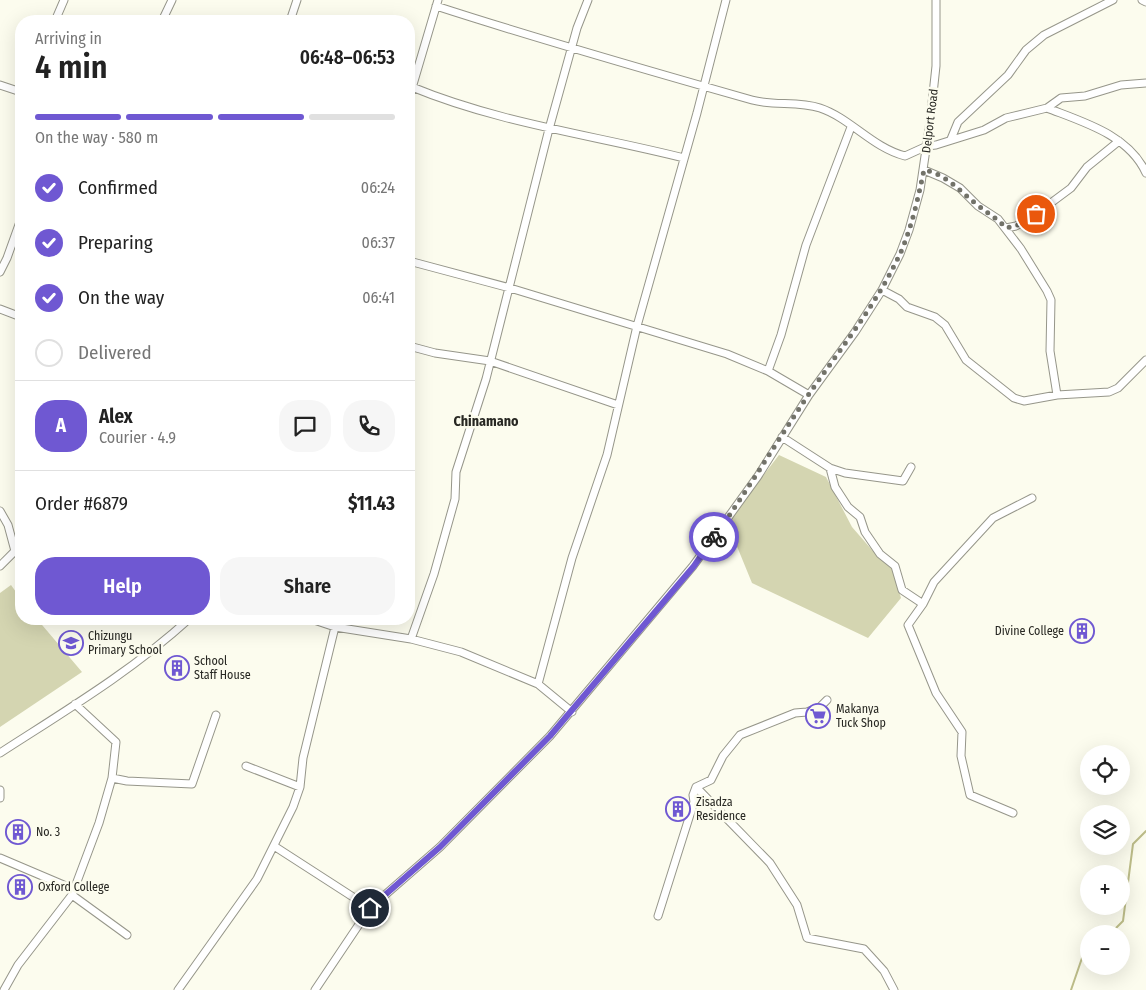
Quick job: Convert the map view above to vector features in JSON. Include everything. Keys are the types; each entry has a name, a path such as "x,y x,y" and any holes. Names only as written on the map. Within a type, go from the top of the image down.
{"street":[{"path":"58,15 64,0"},
{"path":"165,15 172,0"},
{"path":"292,15 297,0"},
{"path":"411,639 434,574 455,499 456,472 486,379 549,129 577,28 588,0"},
{"path":"538,684 572,558 605,461 637,326 726,0"},
{"name":"Delport Road","path":"315,990 370,908 440,847 493,797 572,712 694,566 882,290 909,230 924,170 936,66 936,0"},
{"path":"951,139 958,122 1008,75 1026,50 1044,35 1113,0"},
{"path":"1142,0 1146,2"},
{"path":"415,77 437,3 571,50 762,103 818,107 840,116 851,127 905,156 927,146 984,130 1006,118 1047,108 1061,98 1085,96 1121,85 1146,83"},
{"path":"0,84 15,90"},
{"path":"415,88 438,98 549,129 684,158"},
{"path":"1047,108 1094,126 1119,141 1142,162 1146,172"},
{"path":"768,371 781,335 806,245 851,127"},
{"path":"1006,228 1016,226 1036,214 1070,188 1087,167 1119,141"},
{"path":"924,170 960,188 978,206 998,219 1021,249 1051,300 1050,351 1058,395"},
{"path":"0,272 8,258 15,237"},
{"path":"415,263 510,288 727,354 768,371 809,395"},
{"path":"882,290 899,299 907,307 935,316 945,325 966,360 1014,398 1024,402 1058,395 1109,392 1118,388 1146,360"},
{"path":"0,309 15,315"},
{"path":"415,348 435,353 490,361 618,405"},
{"path":"782,437 830,468 869,478 903,481 911,467"},
{"path":"830,468 835,487 848,507 860,518 864,532 880,554 895,566 902,590 923,604"},
{"path":"1013,813 970,795 962,756 962,732 936,693 908,625 923,604 934,582 993,518 1032,498"},
{"path":"0,511 15,541"},
{"path":"0,566 15,551"},
{"path":"0,752 75,704 159,646 182,625"},
{"path":"328,625 411,639 461,652 538,684 572,712"},
{"path":"178,990 243,900 274,846 300,787 303,758 334,627"},
{"path":"658,916 694,802 693,794 696,787 711,780 723,756 740,735 795,713 807,712 820,707 827,700"},
{"path":"4,990 23,957 73,892 112,778 116,742 75,704"},
{"path":"112,778 126,781 192,784 216,715"},
{"path":"246,766 300,787"},
{"path":"696,787 770,863 797,905 807,938 864,948 884,971 894,990"},
{"path":"0,790 0,798"},
{"path":"274,846 370,908"},
{"path":"0,858 73,892 127,935"}],"green space":[{"path":"779,455 826,477 852,527 872,550 892,568 901,598 868,638 752,583 727,522"},
{"path":"11,585 15,591 15,625 42,625 82,672 0,727 0,593"}],"waterway":[{"path":"1119,925 1123,921 1133,844 1146,831"},
{"path":"1071,990 1080,964"}],"way so far":[{"path":"714,537 758,476 809,395 855,332 882,290 900,254 909,230 924,170 960,188 978,206 998,219 1006,228 1016,226 1036,214"}],"place":[{"name":"Divine College","path":"1082,631"},
{"name":"Chizungu Primary School","path":"71,643"},
{"name":"School Staff House","path":"177,668"},
{"name":"Makanya Tuck Shop","path":"818,716"},
{"name":"Zisadza Residence","path":"678,809"},
{"name":"No. 3","path":"18,832"},
{"name":"Oxford College","path":"20,887"}],"district":[{"name":"Chinamano","path":"486,421"}],"route":[{"path":"370,908 440,847 493,797 550,736 694,566 714,537"}]}
